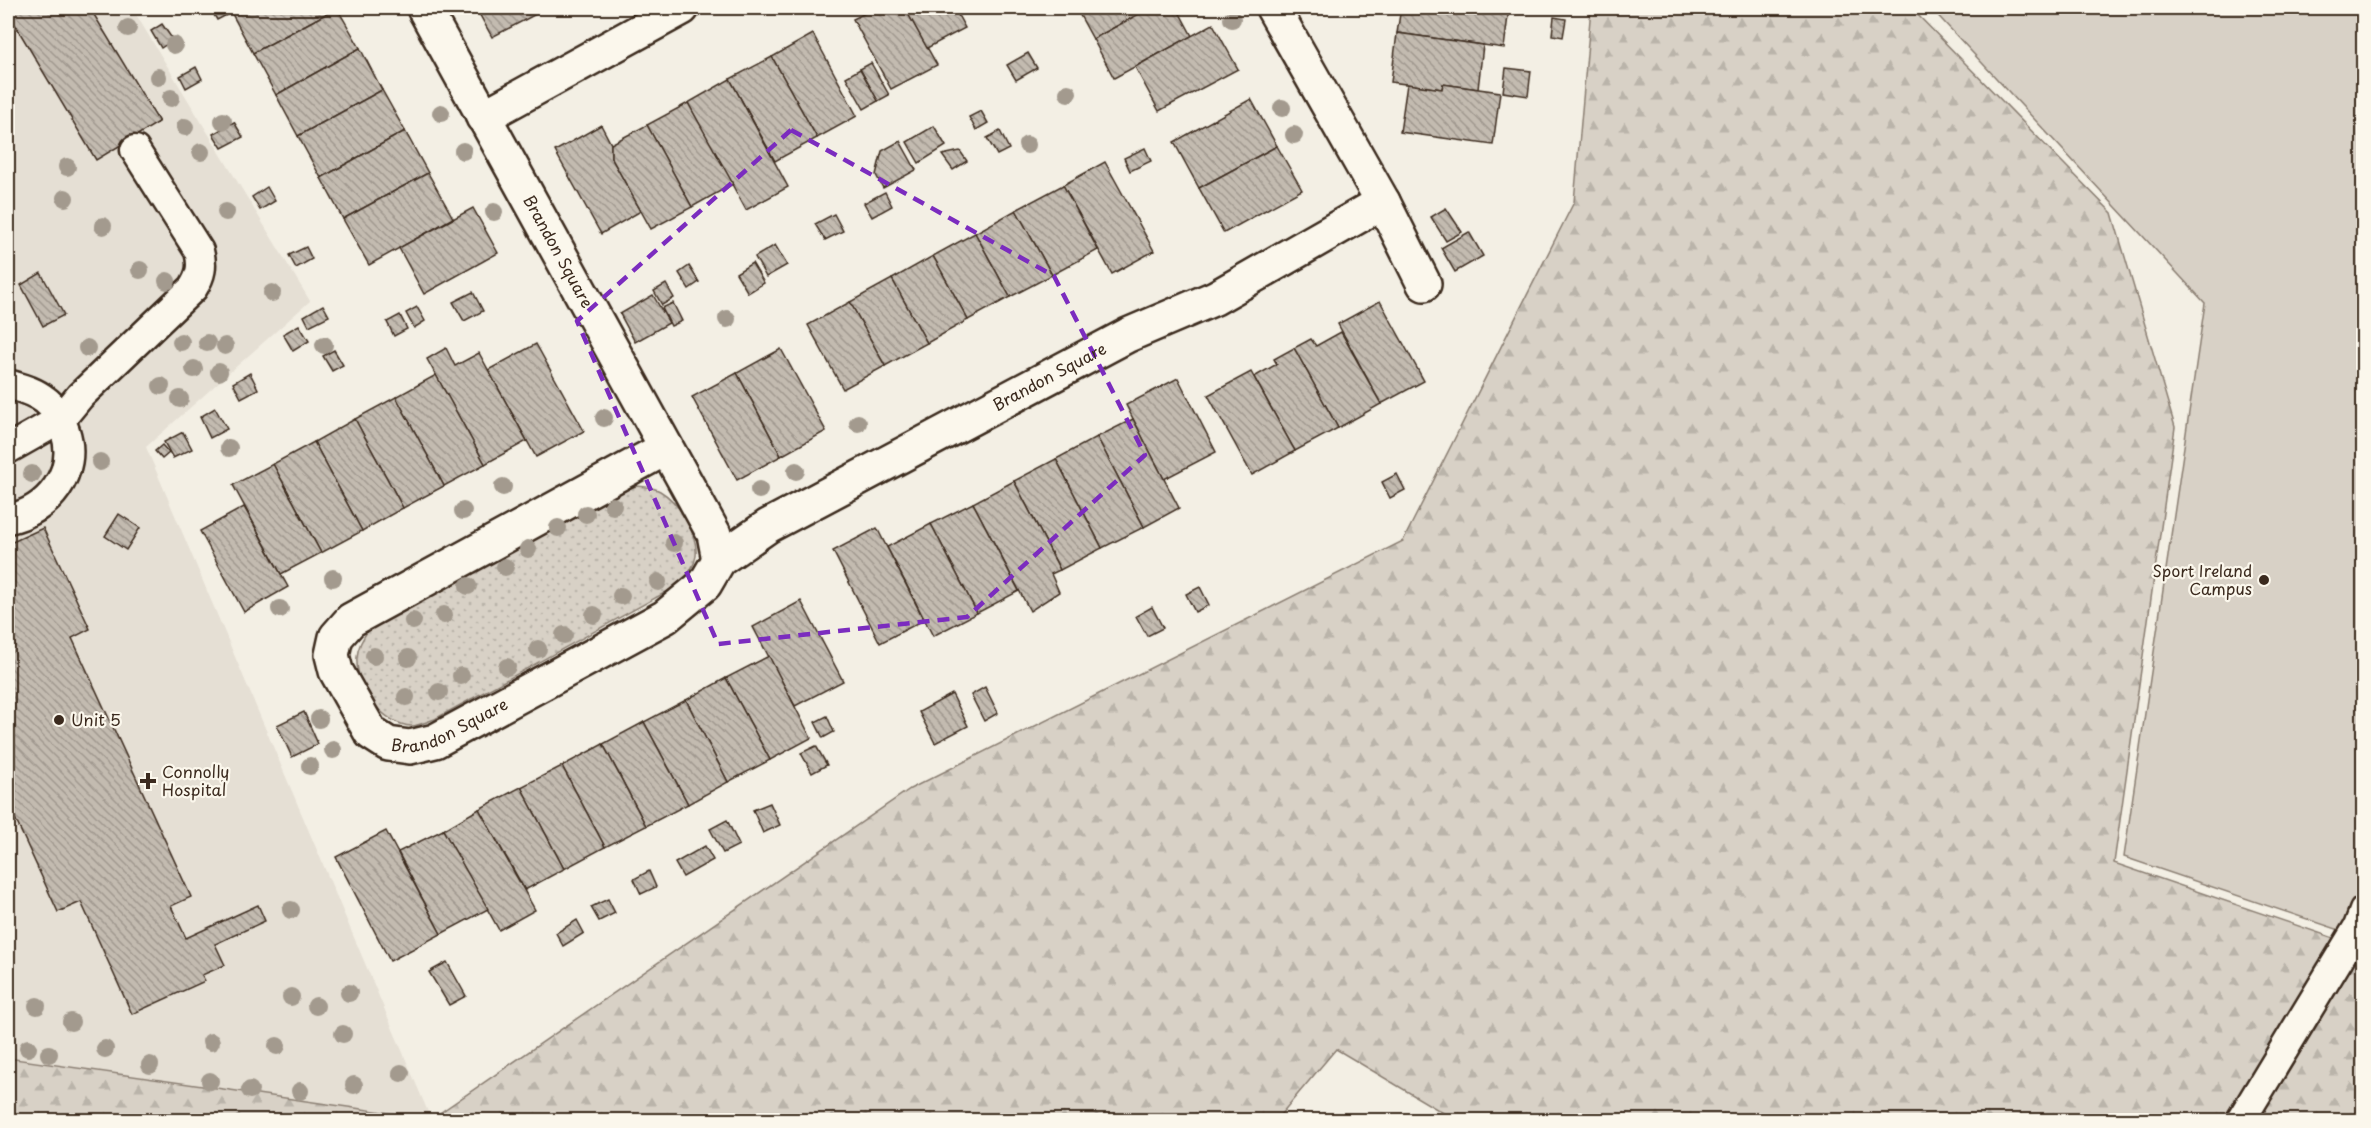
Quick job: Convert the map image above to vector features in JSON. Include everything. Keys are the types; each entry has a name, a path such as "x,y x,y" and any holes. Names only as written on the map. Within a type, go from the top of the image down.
{"street":[{"name":"Brandon Square","path":"424,8 714,534 719,560"},
{"path":"483,117 682,8"},
{"path":"1273,8 1383,202 1424,284"},
{"name":"Brandon Square","path":"666,448 351,620 336,637 332,655 336,671 371,733 388,744 410,747 435,741 665,617 705,584 719,560 768,526 1128,335 1215,298 1383,202"}],"lane":[{"path":"8,449 61,420 80,396 193,288 200,276 202,263 199,251 135,150"},
{"path":"8,384 27,389 47,401 61,420 68,440 68,462 60,483 47,500 30,513 8,519"},
{"path":"2241,1120 2358,927 2364,911"}],"highlighted area":[{"path":"791,130 1054,276 1145,455 967,617 718,644 577,321"}],"shaded area":[{"name":"Connolly Hospital","path":"8,8 132,8 310,301 146,447 431,1119 8,1116"}],"green space":[{"path":"1591,8 1911,8 2112,213 2175,427 2114,863 2363,948 2363,1120 1455,1120 1336,1049 1276,1120 8,1120 8,1058 431,1119 910,789 1403,541 1574,202"},
{"name":"Sport Ireland Campus","path":"1931,8 2363,8 2363,938 2124,857 2205,303"},
{"path":"637,486 660,491 674,503 686,519 694,538 696,556 692,568 679,585 435,719 415,726 401,724 390,719 372,702 361,680 357,657 360,645 370,627 626,489"}],"building":[{"path":"8,8 90,8 159,122 96,160 8,13"},
{"path":"210,8 240,8 217,20"},
{"path":"240,8 337,8 253,53 231,12"},
{"path":"337,8 360,48 276,95 253,53"},
{"path":"476,8 538,8 540,12 492,37"},
{"path":"875,8 905,8 937,65 891,89 853,19"},
{"path":"905,8 954,8 965,28 927,48"},
{"path":"1076,8 1150,8 1093,39"},
{"path":"1150,8 1177,8 1192,36 1114,78 1093,39"},
{"path":"1401,8 1509,8 1504,48 1397,33"},
{"path":"1554,17 1566,19 1563,37 1552,35"},
{"path":"162,24 173,40 161,48 151,31"},
{"path":"1213,24 1238,69 1159,111 1135,67"},
{"path":"1397,33 1483,45 1478,89 1443,84 1442,89 1391,82"},
{"path":"813,34 857,116 817,138 772,57"},
{"path":"360,48 382,90 298,136 276,95"},
{"path":"1028,53 1037,68 1016,80 1007,65"},
{"path":"772,57 817,138 775,161 730,79"},
{"path":"871,63 889,95 878,101 860,69"},
{"path":"196,67 202,79 186,88 180,76"},
{"path":"1506,68 1531,71 1528,96 1503,92"},
{"path":"860,69 878,101 864,109 846,77"},
{"path":"730,79 788,187 746,210 688,103"},
{"path":"1407,84 1442,89 1443,84 1500,92 1493,145 1400,132"},
{"path":"382,90 405,131 321,178 298,136"},
{"path":"1251,99 1277,146 1199,188 1174,142"},
{"path":"688,103 733,184 692,207 647,125"},
{"path":"981,111 988,123 976,130 969,117"},
{"path":"234,122 243,137 222,148 213,134"},
{"path":"601,125 611,144 611,157 641,211 601,234 555,151"},
{"path":"647,125 692,207 651,229 611,157 611,144"},
{"path":"934,126 946,146 919,163 907,142"},
{"path":"405,131 428,173 343,219 321,178"},
{"path":"1000,131 1009,149 997,155 987,138"},
{"path":"900,141 916,170 883,188 876,175 882,151"},
{"path":"1277,146 1302,190 1224,233 1199,188"},
{"path":"1145,148 1151,161 1130,171 1124,158"},
{"path":"960,151 967,161 953,170 942,155"},
{"path":"1105,162 1154,251 1112,274 1063,185"},
{"path":"428,173 453,218 369,265 343,219"},
{"path":"1063,185 1098,250 1052,275 1016,210"},
{"path":"267,187 275,201 260,210 252,197"},
{"path":"885,192 892,206 872,217 864,203"},
{"path":"473,208 498,253 424,294 399,248"},
{"path":"1446,208 1462,232 1446,241 1431,217"},
{"path":"1016,210 1052,275 1010,297 975,233"},
{"path":"834,214 843,231 825,240 815,224"},
{"path":"1469,232 1483,256 1455,272 1441,248"},
{"path":"975,233 1010,297 968,320 933,256"},
{"path":"775,245 787,265 766,277 755,257"},
{"path":"306,247 312,259 296,268 289,255"},
{"path":"933,256 968,320 927,343 892,279"},
{"path":"752,263 764,283 748,293 736,273"},
{"path":"689,266 699,282 689,289 679,273"},
{"path":"41,273 64,315 43,326 21,285"},
{"path":"892,279 927,343 885,366 850,302"},
{"path":"666,284 674,298 662,305 654,291"},
{"path":"473,292 483,311 464,321 453,302"},
{"path":"653,295 669,323 635,342 620,314"},
{"path":"1380,301 1424,381 1381,404 1338,324"},
{"path":"850,302 885,366 843,389 808,325"},
{"path":"673,303 682,321 671,326 662,308"},
{"path":"323,305 329,316 309,326 304,316"},
{"path":"417,307 425,321 414,328 406,313"},
{"path":"400,315 407,329 394,336 387,322"},
{"path":"299,325 309,341 293,351 283,334"},
{"path":"1341,332 1381,404 1338,428 1294,348 1311,339 1316,346"},
{"path":"536,344 584,431 536,457 488,370"},
{"path":"446,348 455,366 479,353 527,441 485,464 427,359"},
{"path":"1294,348 1338,428 1295,451 1254,377 1277,364 1274,359"},
{"path":"781,349 826,431 781,456 737,373"},
{"path":"334,350 343,365 332,371 323,356"},
{"path":"1251,372 1295,451 1252,475 1208,395"},
{"path":"250,373 258,389 241,398 233,383"},
{"path":"737,373 781,456 737,480 692,397"},
{"path":"436,375 485,464 444,486 396,397"},
{"path":"1178,378 1216,452 1164,479 1126,405"},
{"path":"396,397 444,486 403,508 355,419"},
{"path":"215,408 227,429 210,438 200,417"},
{"path":"355,419 403,508 362,531 314,442"},
{"path":"1133,419 1179,508 1144,527 1097,437"},
{"path":"183,432 192,449 173,458 164,442"},
{"path":"1097,437 1144,527 1102,548 1056,459"},
{"path":"314,442 362,531 321,553 273,464"},
{"path":"162,445 169,453 162,459 155,451"},
{"path":"1056,459 1102,548 1060,570 1014,481"},
{"path":"273,464 321,553 281,574 233,485"},
{"path":"1397,474 1405,490 1390,498 1382,482"},
{"path":"1014,481 1060,570 1051,574 1059,592 1030,611 973,503"},
{"path":"973,503 1019,591 977,613 931,524"},
{"path":"244,507 288,587 244,612 200,531"},
{"path":"119,514 140,528 126,550 105,536"},
{"path":"931,524 977,613 933,636 887,547"},
{"name":"Unit 5","path":"43,528 90,629 72,638 191,897 171,906 186,938 258,905 265,921 215,944 225,965 202,975 205,981 132,1014 81,902 58,912 8,803 8,544"},
{"path":"877,528 924,620 880,643 833,551"},
{"path":"1200,587 1209,605 1195,612 1186,594"},
{"path":"801,601 843,681 795,706 753,627"},
{"path":"1152,607 1163,628 1147,636 1136,616"},
{"path":"769,656 811,738 770,760 726,678"},
{"path":"726,678 770,760 728,782 686,700"},
{"path":"985,687 998,713 984,721 971,695"},
{"path":"952,694 968,726 935,743 919,712"},
{"path":"686,700 728,782 688,804 644,722"},
{"path":"304,712 318,744 292,757 277,725"},
{"path":"827,716 834,732 823,738 815,722"},
{"path":"644,722 688,804 646,826 603,744"},
{"path":"603,744 646,826 605,847 562,766"},
{"path":"816,746 827,765 812,773 801,753"},
{"path":"562,766 605,847 564,869 521,787"},
{"path":"521,787 564,869 525,890 479,809"},
{"path":"770,803 780,825 763,833 753,810"},
{"path":"479,809 535,910 499,930 443,830"},
{"path":"727,820 739,845 723,853 710,829"},
{"path":"443,830 488,909 441,934 398,852"},
{"path":"386,831 441,934 390,961 336,857"},
{"path":"705,846 713,860 683,877 675,863"},
{"path":"649,871 656,887 641,894 634,879"},
{"path":"608,899 615,913 599,921 591,907"},
{"path":"577,920 584,933 563,946 556,933"},
{"path":"447,962 466,996 449,1005 429,972"}],"place":[{"name":"Sport Ireland Campus","path":"2264,580"},
{"name":"Unit 5","path":"59,720"},
{"name":"Connolly Hospital","path":"148,781"}]}
